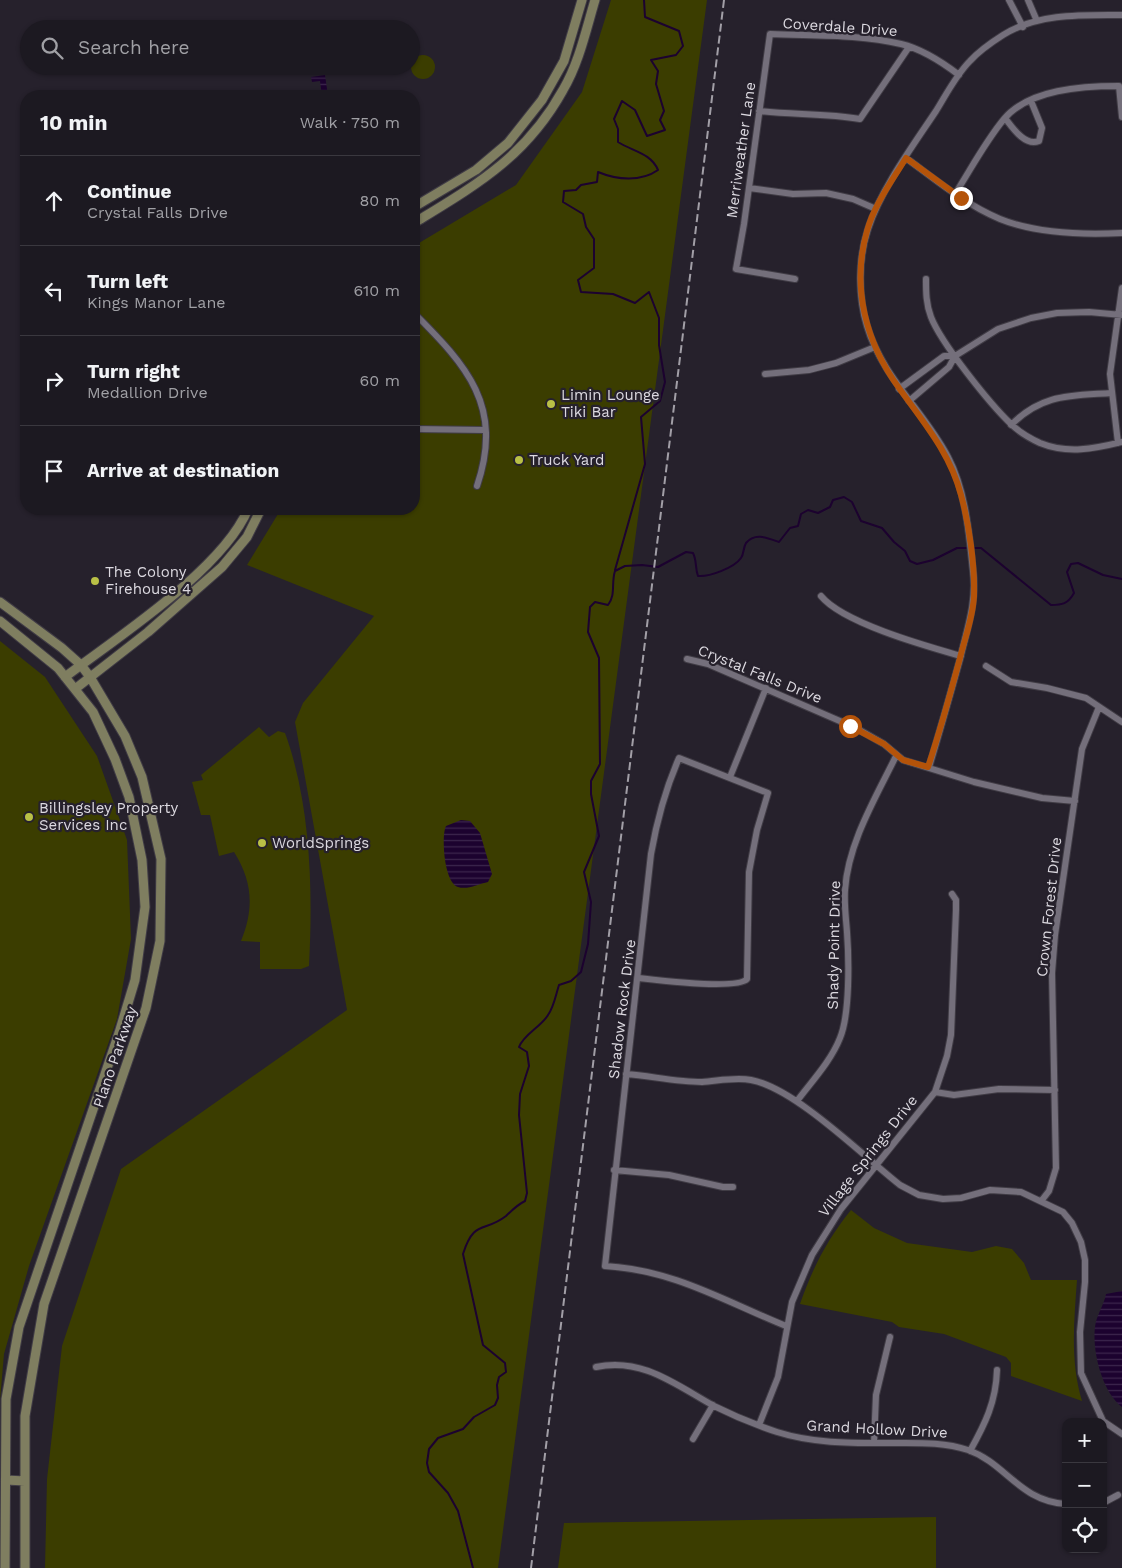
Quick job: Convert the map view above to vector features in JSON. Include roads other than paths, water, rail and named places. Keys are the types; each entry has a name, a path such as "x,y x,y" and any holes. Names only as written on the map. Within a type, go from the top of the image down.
{"main road":[{"path":"420,203 476,170 508,143 542,100 564,61 582,0"},
{"path":"420,219 480,183 515,154 532,136 564,90 580,50 595,0"},
{"path":"508,143 515,154"},
{"path":"65,677 197,575 228,540 244,515"},
{"path":"75,689 148,632 222,567 247,537 258,515"},
{"name":"Plano Parkway","path":"0,602 81,665 90,677 125,736 142,777 161,859 160,941 146,1008 44,1304 25,1416 25,1568"},
{"name":"Plano Parkway","path":"0,621 44,655 65,677 93,712 116,760 129,797 142,860 145,907 135,980 119,1033 19,1327 6,1399 4,1436 6,1480 5,1568"},
{"path":"6,1480 25,1481"}],"street":[{"path":"1010,0 1023,27"},
{"path":"1028,0 1037,21"},
{"path":"928,767 949,704 960,656 970,624 974,574 964,508 948,458 933,432 885,368 875,347 863,311 861,277 867,230 876,209 906,158 959,75 970,61 984,49 1005,34 1037,21 1087,15 1122,15"},
{"name":"Coverdale Drive","path":"770,34 847,37 902,44 941,61 959,75"},
{"name":"Merriweather Lane","path":"770,34 736,269 795,279"},
{"path":"759,112 799,115 826,113 860,119 909,47"},
{"path":"955,194 1004,118 1031,101 1052,91 1079,86 1119,86 1122,117"},
{"path":"1004,118 1018,134 1029,141 1039,141 1042,128 1031,101"},
{"path":"906,158 955,194 999,218 1026,227 1096,234 1122,233"},
{"path":"749,188 792,194 826,193 854,199 876,209"},
{"path":"926,279 927,299 932,318 955,356 1011,424 1032,440 1060,448 1089,450 1120,443 1110,393 1111,355 1120,315 1122,288"},
{"path":"909,401 949,367 955,356 990,333 1031,318 1073,312 1120,315"},
{"path":"420,319 451,350 464,367 482,406 485,430 484,467 477,486"},
{"path":"765,374 809,370 836,363 875,347"},
{"path":"900,389 944,356 955,356"},
{"path":"1011,424 1024,412 1046,400 1110,393"},
{"path":"420,429 485,430"},
{"path":"821,596 828,604 842,613 912,642 960,656"},
{"name":"Crystal Falls Drive","path":"687,659 704,662 862,731 884,744 903,760 991,786 1042,798 1075,801"},
{"path":"986,666 1011,682 1071,693 1095,702 1099,707 1122,722"},
{"path":"638,978 692,983 744,982 748,970 748,896 751,858 768,793 730,777 766,688"},
{"name":"Crown Forest Drive","path":"1042,1200 1049,1191 1056,1168 1053,955 1065,855 1082,749 1099,707"},
{"name":"Shady Point Drive","path":"797,1101 834,1050 843,1028 846,997 847,934 844,891 846,877 858,839 896,756"},
{"name":"Shadow Rock Drive","path":"730,777 679,758 666,786 655,829 614,1170 605,1266 650,1271 674,1278 707,1290 755,1314 786,1326"},
{"name":"Village Springs Drive","path":"759,1426 778,1377 792,1302 812,1255 841,1209 935,1092 947,1056 952,1024 956,900 952,894"},
{"path":"626,1074 700,1082 733,1079 751,1080 775,1087 797,1101 900,1185 929,1198 961,1198 990,1190 1007,1190 1021,1192 1042,1200 1063,1212 1072,1223 1084,1250 1086,1282 1080,1332 1081,1373 1102,1418"},
{"path":"935,1092 954,1095 999,1089 1055,1090"},
{"path":"614,1170 669,1176 723,1187 733,1187"},
{"path":"874,1444 876,1395 890,1337"},
{"name":"Grand Hollow Drive","path":"596,1368 621,1364 661,1375 713,1405 759,1426 809,1440 874,1444 945,1444 970,1451 993,1464 1023,1490 1044,1500 1062,1503"},
{"path":"970,1451 992,1408 996,1388 996,1370"},
{"path":"692,1439 713,1405"},
{"path":"1107,1424 1122,1434"},
{"path":"1107,1501 1118,1495"}],"waterway":[{"path":"615,570 645,464 641,417 660,401 665,382 659,345 659,318 649,292 635,303 613,294 581,292 578,280 594,268 594,239 586,227 583,214 563,202 564,191 576,190 581,185 597,182 598,172 613,177 637,178 658,170 655,164 646,156 618,142 618,129 614,119 622,101 635,110 647,136 665,130 660,120 664,111 656,84 658,71 651,60 676,55 683,46 679,31 645,17 644,0"},
{"path":"473,1568 458,1511 448,1493 429,1472 427,1463 429,1449 438,1438 463,1429 474,1417 495,1405 498,1398 497,1385 499,1377 506,1372 505,1363 483,1345 463,1254 467,1243 476,1231 498,1221 525,1201 527,1193 519,1115 520,1094 529,1066 527,1052 519,1047 521,1042 550,1012 559,985 571,981 581,972 588,944 591,902 584,872 599,836 591,794 591,781 600,764 599,658 588,632 590,607 595,602 608,605 613,593 615,571 625,566 642,565 658,567 686,552 693,553 698,576 715,573 738,562 746,543 753,538 762,537 779,542 790,528 798,526 801,514 808,510 818,513 830,507 833,500 844,497 852,502 861,521 882,528 905,551 910,561 917,564 933,560 957,548 981,548 1051,605 1064,603 1074,593 1067,572 1071,564 1078,563 1103,575 1122,579"}],"railway":[{"path":"531,1568 724,0"}],"place":[{"name":"Limin Lounge Tiki Bar","path":"551,404"},
{"name":"Truck Yard","path":"519,460"},
{"name":"The Colony Firehouse 4","path":"95,581"},
{"name":"Billingsley Property Services Inc","path":"29,817"},
{"name":"WorldSprings","path":"262,843"}]}
